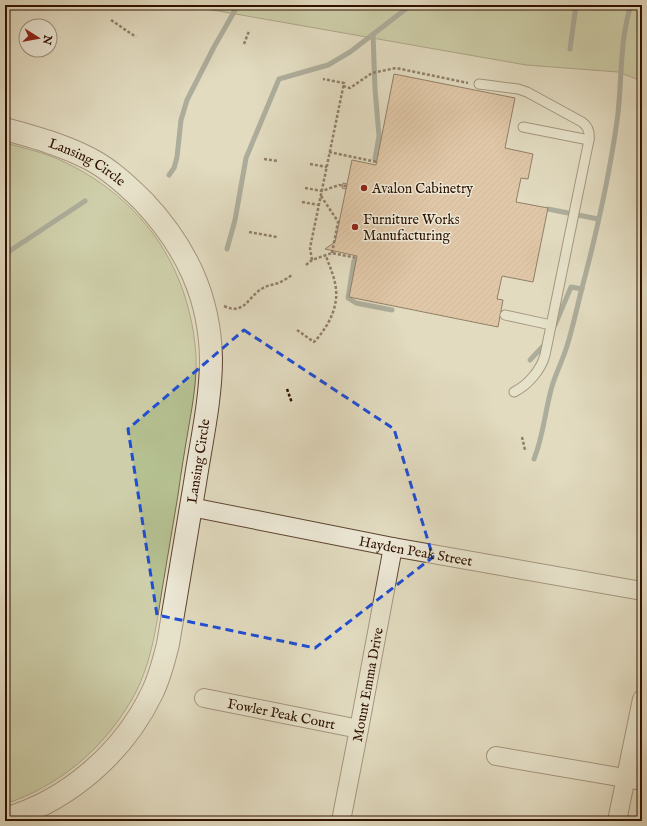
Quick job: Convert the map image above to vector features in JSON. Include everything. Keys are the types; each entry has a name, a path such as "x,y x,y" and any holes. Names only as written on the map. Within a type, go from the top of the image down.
{"street":[{"name":"Lansing Circle","path":"5,129 68,149 91,160 114,174 138,196 160,220 176,241 190,267 200,292 208,331 211,360 208,398 168,644 152,694 132,727 110,754 96,767 66,791 18,818"},
{"name":"Hayden Peak Street","path":"191,507 393,547 642,591"},
{"name":"Mount Emma Drive","path":"340,821 393,547"},
{"name":"Fowler Peak Court","path":"204,698 359,729"},
{"path":"617,821 634,780 642,698"},
{"path":"496,756 634,780"}],"lane":[{"path":"474,84 518,89 527,92 585,125 589,132 589,140 545,355 541,366 521,388 514,392"},
{"path":"523,127 589,140"},
{"path":"505,315 552,324"}],"path":[{"path":"88,5 96,10"},
{"path":"111,20 136,37"},
{"path":"244,44 249,31"},
{"path":"343,86 350,88 372,73 396,68 474,84"},
{"path":"312,260 310,248 344,83 323,79"},
{"path":"330,152 377,162"},
{"path":"264,159 278,161"},
{"path":"310,164 327,167"},
{"path":"305,188 322,191 339,185 346,186"},
{"path":"321,196 339,223 332,253"},
{"path":"302,202 319,206"},
{"path":"249,232 277,237"},
{"path":"306,265 312,260 332,253 357,258"},
{"path":"297,330 314,342 327,326 332,317 335,299 335,284 326,256"},
{"path":"221,305 234,309 240,308 249,302 262,288 281,282 292,275"},
{"path":"287,389 292,403"},
{"path":"522,437 525,450"}],"highlighted area":[{"path":"244,330 394,429 433,557 315,648 157,615 128,429"}],"green space":[{"path":"207,5 642,5 642,81 618,72 526,65 207,9"},
{"path":"5,143 53,157 72,166 109,189 140,217 165,252 179,281 192,323 196,364 192,408 152,647 138,688 131,701 107,735 77,764 43,787 5,804"}],"building":[{"path":"394,74 515,98 505,148 533,154 528,179 521,178 516,202 548,208 533,282 502,276 497,299 503,300 498,327 349,297 357,256 325,249 335,242 352,160 376,165"},
{"path":"343,183 347,184 346,189 342,188"}],"waterway":[{"path":"169,175 174,168 177,157 181,120 187,100 214,47 238,5"},
{"path":"227,249 235,220 246,158 279,79 328,65 350,52 411,5"},
{"path":"570,49 576,5"},
{"path":"534,459 540,441 553,383 571,332 601,208 613,148 618,113 622,51 627,20 631,5 642,6"},
{"path":"373,34 375,89 379,136 375,159"},
{"path":"5,254 85,201"},
{"path":"548,209 598,219"},
{"path":"354,261 348,298 356,303 392,310"},
{"path":"555,325 571,287 582,289"},
{"path":"530,360 546,343"}],"place":[{"name":"Avalon Cabinetry","path":"364,188"},
{"name":"Furniture Works Manufacturing","path":"355,227"}]}
